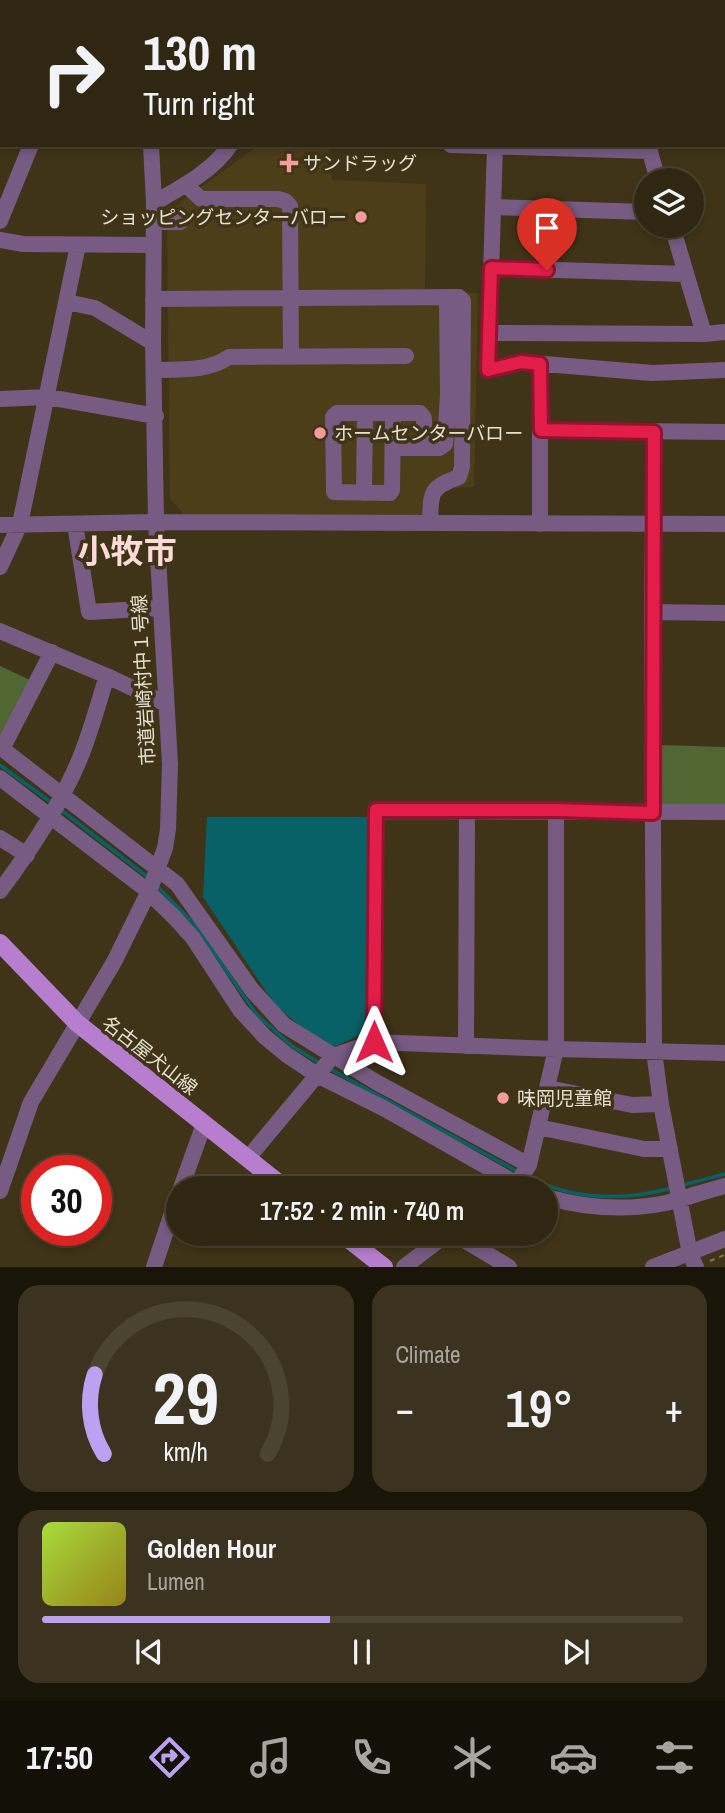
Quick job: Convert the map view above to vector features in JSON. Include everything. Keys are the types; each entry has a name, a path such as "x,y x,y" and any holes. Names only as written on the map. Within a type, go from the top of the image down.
{"main road":[{"name":"名古屋犬山線","path":"0,943 77,1023 270,1176"},
{"path":"357,1246 384,1267"}],"street":[{"path":"0,221 30,147"},
{"name":"市道岩崎村中１号線","path":"0,1191 31,1102 114,962 150,891 159,869 168,829 170,764 156,522 154,203 151,147"},
{"path":"154,203 186,185 229,147"},
{"path":"495,147 488,370 521,362 652,373 725,370"},
{"path":"572,147 649,148 655,168"},
{"path":"186,185 201,199 285,201 291,211 291,356"},
{"path":"493,207 634,212"},
{"path":"154,222 180,222"},
{"path":"676,238 704,334"},
{"path":"0,240 23,244 154,245"},
{"path":"0,567 20,524 78,245"},
{"path":"491,268 686,274"},
{"path":"393,448 439,448 447,439 447,298"},
{"path":"153,299 459,298 463,301 462,467 459,477 440,484 433,493 429,523"},
{"path":"67,302 95,308 153,343"},
{"path":"489,333 725,332"},
{"path":"154,370 205,368 229,357 406,356"},
{"path":"540,364 540,524"},
{"path":"0,399 48,397 156,416"},
{"path":"364,493 365,413"},
{"path":"393,413 392,491 334,492 334,415 393,413 423,415 424,447"},
{"path":"541,430 725,432"},
{"path":"654,432 654,1051 670,1149 697,1262"},
{"path":"0,525 156,522 725,524"},
{"path":"75,524 89,612 160,608"},
{"path":"652,612 725,613"},
{"path":"0,631 166,704"},
{"path":"52,652 1,748 56,806 150,891 193,938 240,1010 265,1037 318,1073 499,1176"},
{"path":"0,891 27,855 79,760 107,676"},
{"path":"0,778 56,806 159,869 177,884 268,1010 303,1039 528,1167"},
{"path":"374,1042 376,810 725,812"},
{"path":"466,1046 467,810"},
{"path":"522,1176 528,1167 556,1049 556,810"},
{"path":"0,838 27,855"},
{"path":"248,1158 333,1056 374,1042 725,1053"},
{"path":"548,1088 632,1105 662,1104"},
{"path":"185,1176 204,1124"},
{"path":"538,1127 644,1149 670,1149"},
{"path":"558,1199 595,1207 620,1208 666,1203 679,1190 725,1186"},
{"path":"153,1267 166,1230"},
{"path":"653,1267 697,1262 725,1239"},
{"path":"404,1267 431,1246"},
{"path":"474,1246 509,1267"}],"path":[{"path":"697,1262 725,1255"}],"shaded area":[{"path":"256,147 328,147 332,180 426,184 425,291 478,293 474,487 440,488 438,516 184,514 170,499 167,214"}],"green space":[{"path":"0,666 30,680 0,740"},
{"path":"660,745 725,747 725,807 661,806 658,802"}],"water":[{"path":"207,817 368,817 367,1032 331,1048 313,1037 275,1005 203,897"}],"waterway":[{"path":"0,765 52,803"},
{"path":"61,810 149,878"},
{"path":"157,886 194,924 257,1015 292,1046 321,1064"},
{"path":"330,1069 520,1173"},
{"path":"683,1185 725,1174"},
{"path":"558,1189 580,1194 617,1197 672,1188"}],"place":[{"name":"サンドラッグ","path":"289,163"},
{"name":"ショッピングセンターバロー","path":"361,217"},
{"name":"ホームセンターバロー","path":"320,433"},
{"name":"味岡児童館","path":"503,1098"}],"district":[{"name":"小牧市","path":"127,551"}],"route":[{"path":"374,1042 376,810 653,813 654,432 541,430 540,364 521,362 488,370 491,268 547,270"}]}
